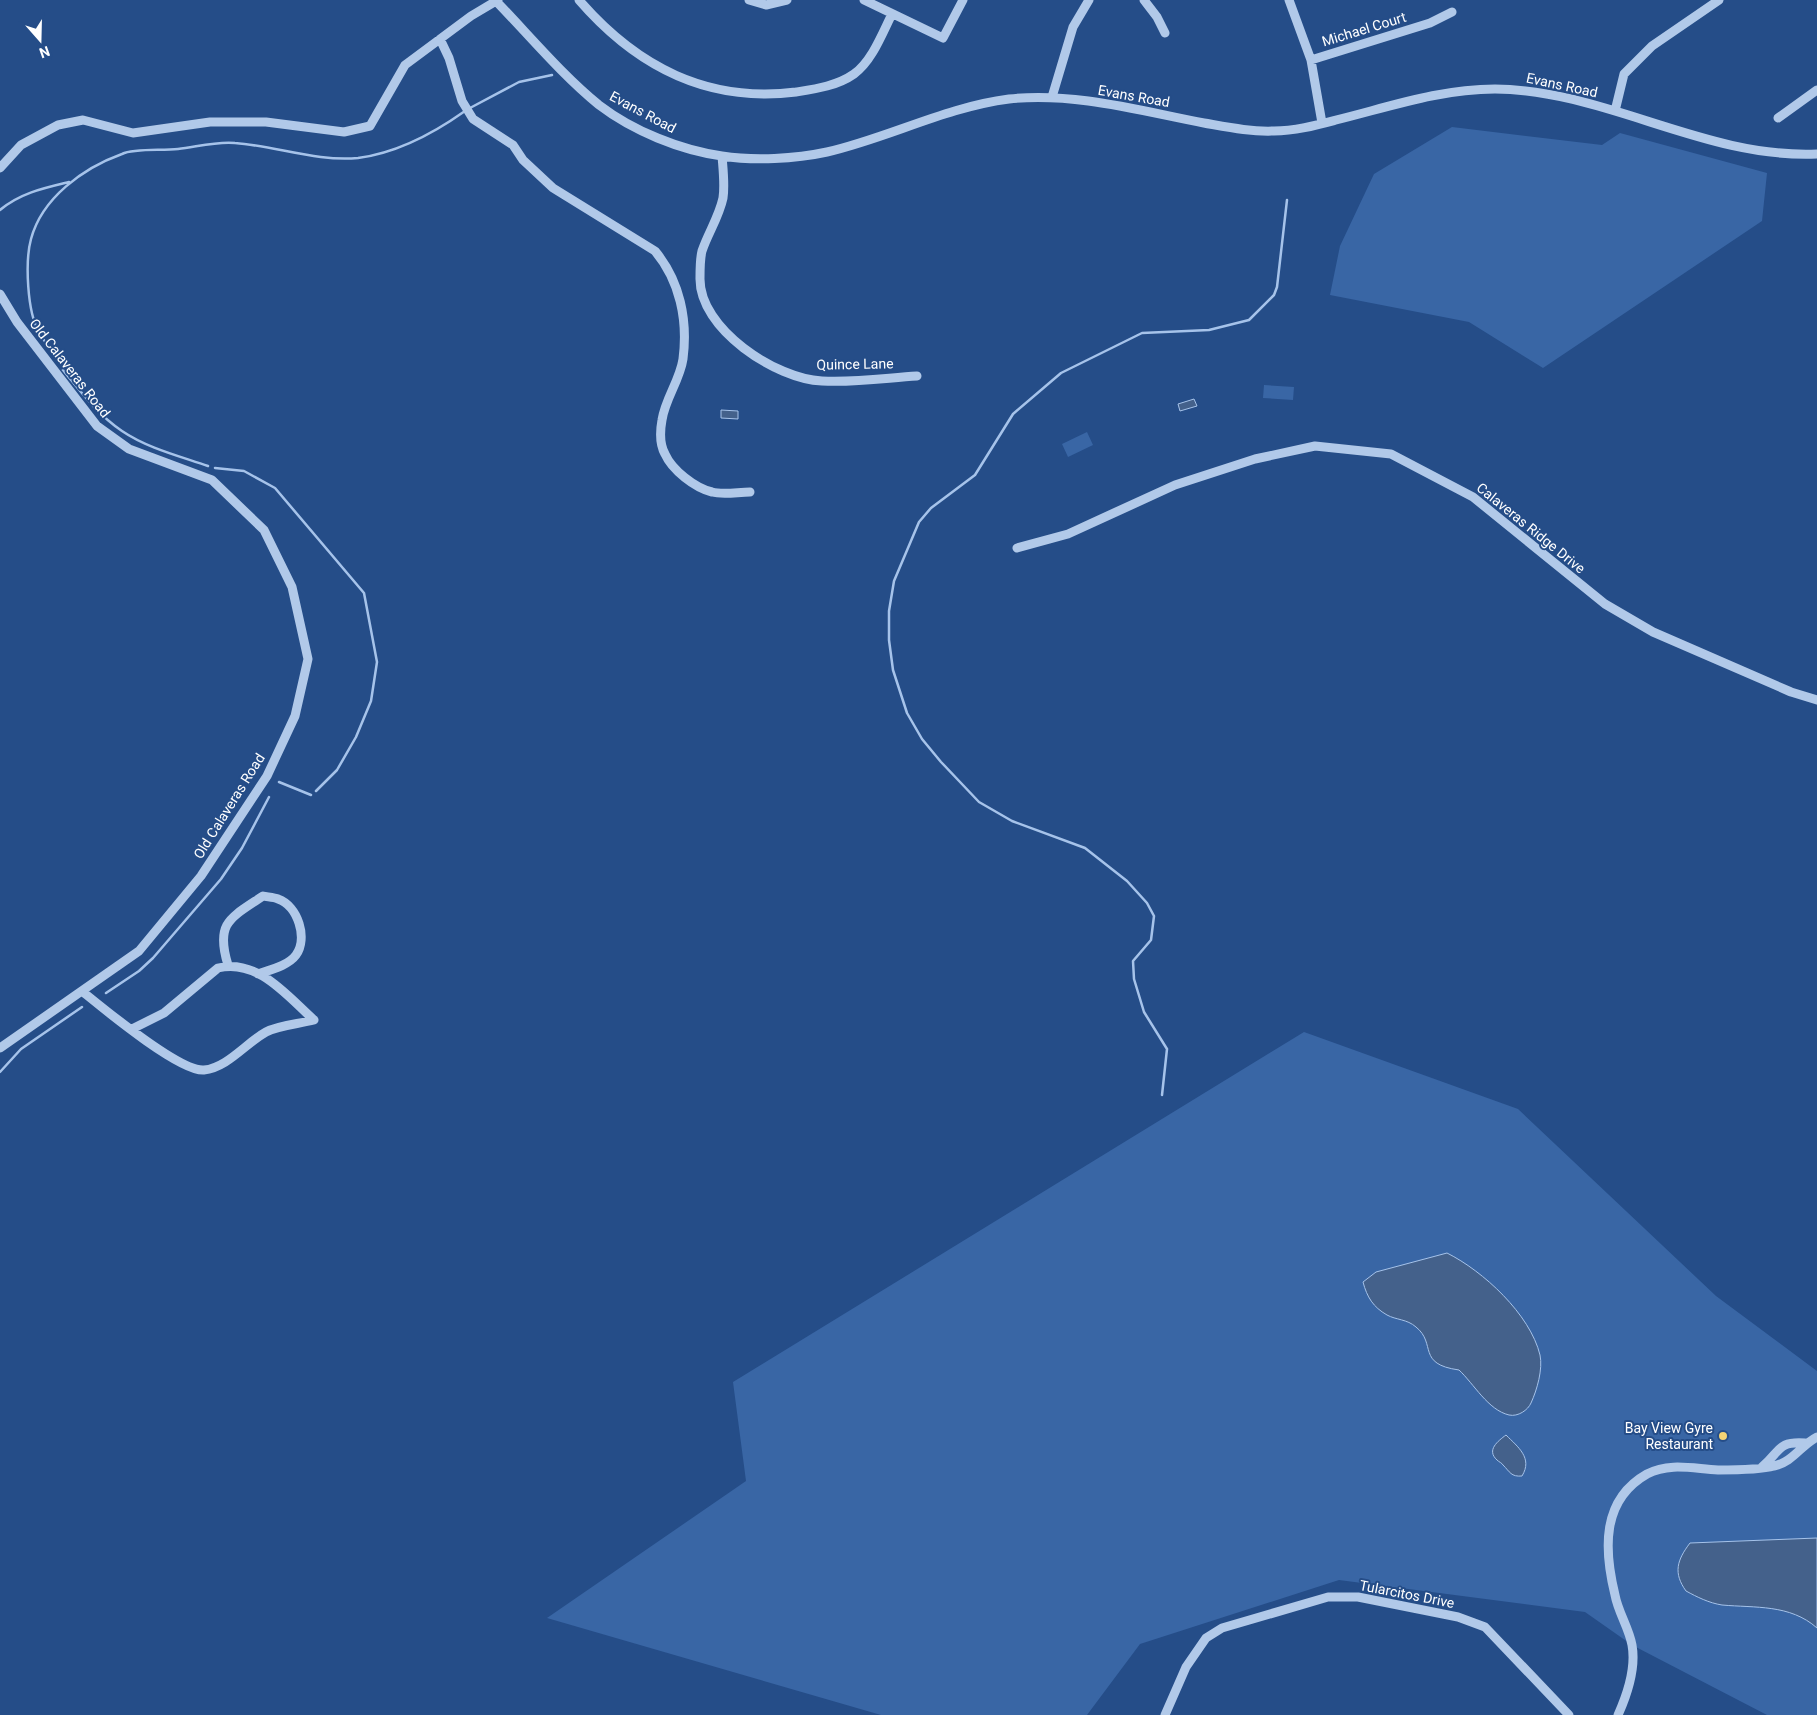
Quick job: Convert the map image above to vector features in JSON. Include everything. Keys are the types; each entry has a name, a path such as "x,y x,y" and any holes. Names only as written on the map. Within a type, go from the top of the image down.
{"street":[{"path":"0,168 21,146 58,125 84,120 133,133 210,122 266,122 344,132 370,126 405,65 471,16 496,0"},
{"name":"Evans Road","path":"496,0 603,107 636,127 673,144 722,156 798,156 828,152 963,110 1008,99 1052,97 1108,104 1250,130 1274,131 1322,124 1459,90 1530,90 1615,111 1722,144 1789,155 1817,154"},
{"path":"579,0 610,32 663,70 688,81 714,89 759,95 835,84 854,74 866,63 892,14"},
{"path":"748,0 766,5 787,0"},
{"path":"864,0 942,38 963,0"},
{"path":"1052,97 1073,27 1089,0"},
{"path":"1144,0 1157,16 1165,33"},
{"path":"1289,0 1311,60 1322,124"},
{"path":"1615,111 1624,74 1652,46 1719,0"},
{"name":"Michael Court","path":"1311,60 1430,23 1452,12"},
{"path":"440,39 464,105 470,115 513,145 530,168 553,188 655,251 667,266 676,283 685,331 683,360 662,418 660,434 664,454 687,480 703,489 713,493 750,492"},
{"path":"1778,118 1817,90"},
{"name":"Quince Lane","path":"722,156 723,196 719,212 702,252 700,280 706,304 724,331 754,356 789,374 821,381 917,376"},
{"name":"Old Calaveras Road","path":"0,294 17,322 97,426 129,449 212,480 264,530 292,587 308,659 296,716 267,776 201,876 139,950 83,992 0,1048"},
{"name":"Calaveras Ridge Drive","path":"1017,548 1068,534 1175,484 1255,459 1315,446 1391,454 1473,497 1605,604 1653,632 1791,692 1817,700"},
{"path":"228,965 223,948 223,930 235,914 263,896 279,899 294,912 302,930 296,955 286,963 258,974"},
{"path":"83,992 112,1016 177,1061 190,1068 204,1070 224,1062 267,1031 314,1020 272,981 258,974 228,965 218,968 164,1013 132,1029"},
{"path":"1618,1715 1632,1669 1632,1645 1615,1596 1609,1561 1608,1528 1615,1507 1637,1481 1658,1469 1694,1467 1718,1470 1774,1466 1787,1462 1795,1456 1805,1443 1817,1437"},
{"path":"1762,1467 1789,1442 1805,1443"},
{"name":"Tularcitos Drive","path":"1165,1715 1186,1667 1206,1638 1222,1628 1328,1597 1367,1599 1458,1617 1485,1627 1569,1715"}],"shaded area":[{"path":"1452,127 1602,145 1620,133 1767,173 1762,221 1543,368 1469,322 1330,295 1340,246 1374,174"},
{"path":"1264,385 1294,387 1293,400 1263,398"},
{"path":"1194,399 1197,406 1180,411 1178,404"},
{"path":"721,410 738,411 738,419 721,418"},
{"path":"1087,432 1093,445 1068,457 1062,444"},
{"path":"1304,1032 1518,1109 1716,1296 1817,1371 1817,1715 1767,1715 1632,1645 1585,1612 1339,1580 1140,1644 1087,1715 881,1715 547,1618 746,1481 733,1382"},
{"path":"1447,1253 1490,1282 1516,1309 1535,1340 1541,1361 1539,1379 1530,1406 1519,1414 1509,1415 1494,1408 1459,1370 1437,1363 1429,1353 1422,1333 1416,1327 1409,1322 1390,1317 1382,1312 1374,1305 1366,1292 1363,1282 1376,1272"},
{"path":"1506,1435 1519,1448 1525,1458 1525,1470 1522,1476 1511,1474 1494,1456 1494,1446"},
{"path":"1817,1538 1817,1628 1807,1620 1784,1611 1759,1607 1722,1605 1699,1598 1686,1591 1679,1578 1678,1567 1682,1555 1690,1543"}],"waterway":[{"path":"470,108 519,82 552,75"},
{"path":"56,357 39,332 32,312 28,286 29,248 36,224 44,210 66,186 93,167 127,152 178,149 221,143 250,145 327,158 358,158 401,147 441,127 465,111"},
{"path":"0,210 24,195 69,182"},
{"path":"1162,1095 1167,1049 1144,1012 1134,979 1133,961 1151,940 1154,916 1147,903 1127,881 1085,848 1012,821 979,802 941,762 922,739 907,713 893,670 889,640 889,611 894,581 919,522 931,508 975,475 1013,414 1061,373 1142,333 1209,330 1249,320 1274,295 1277,287 1287,200"},
{"path":"63,370 83,395 113,425 122,431 153,447 208,466"},
{"path":"215,468 244,471 275,488 364,593 377,662 371,701 356,737 337,770 316,791"},
{"path":"279,782 311,795"},
{"path":"106,993 139,971 153,958 221,879 242,848 269,797"},
{"path":"0,1072 21,1049 82,1007"}],"place":[{"name":"Bay View Gyre Restaurant","path":"1723,1436"}]}
